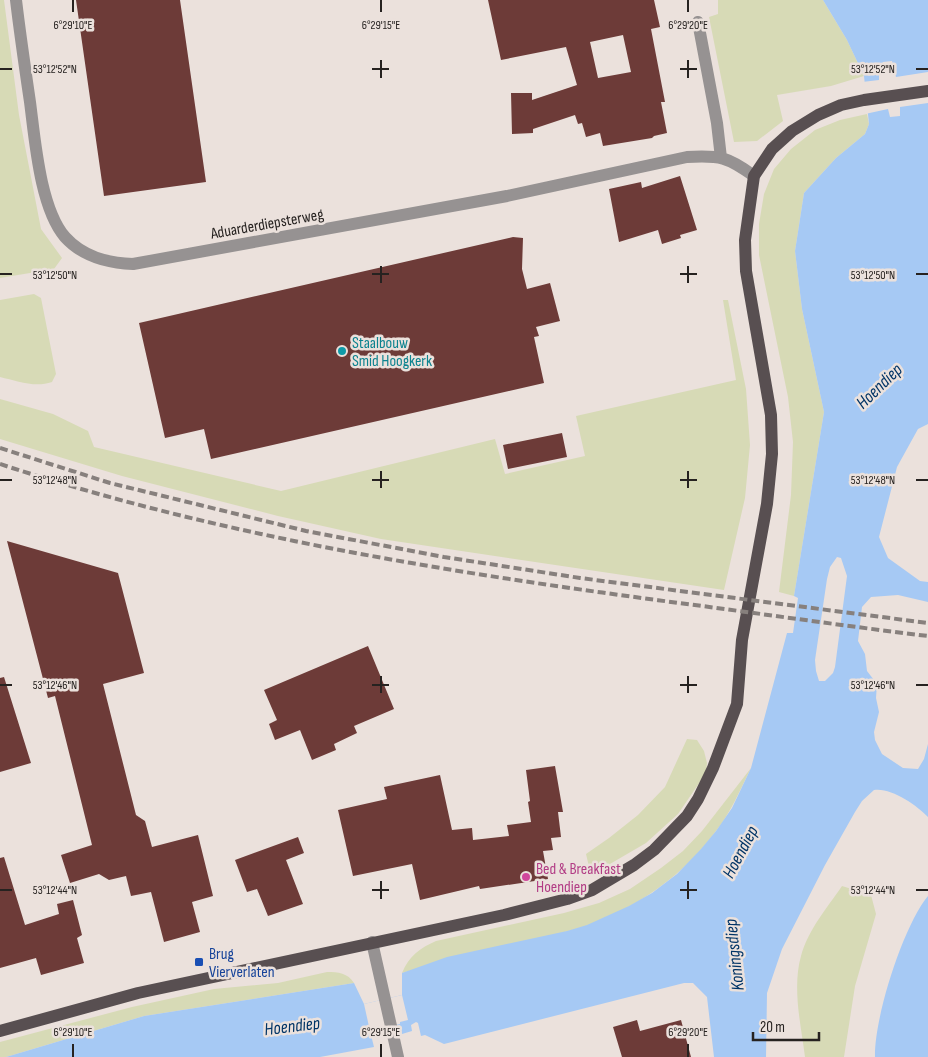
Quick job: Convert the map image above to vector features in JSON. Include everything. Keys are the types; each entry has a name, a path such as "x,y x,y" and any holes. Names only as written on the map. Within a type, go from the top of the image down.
{"main road":[{"path":"0,1031 138,993 504,915 567,899 592,890 634,865 654,850 687,816 698,799 713,768 737,704 742,640 766,504 772,454 771,415 746,271 746,240 754,176 772,149 792,131 818,115 833,108 864,100 928,90"}],"street":[{"name":"Aduarderdiepsterweg","path":"16,0 36,147 50,212 56,224 74,246 101,260 117,264 133,264 507,196 687,157 705,156 721,158 734,162 754,176"},
{"path":"698,22 717,123 721,158"},
{"path":"372,942 398,1057"}],"green space":[{"path":"0,0 4,0 19,115 41,229 62,258 54,269 0,278"},
{"path":"718,0 823,0 847,40 864,76 831,86 777,95 783,121 757,141 734,142 709,17 718,14"},
{"path":"867,114 869,124 865,134 836,158 804,193 795,251 802,309 824,412 794,596 779,592 791,495 793,442 788,397 759,255 759,224 764,194 774,169 791,149 815,130 840,120"},
{"path":"34,294 41,298 56,374 52,382 46,384 26,383 0,377 0,300"},
{"path":"723,300 728,300 746,389 750,445 745,498 724,590 381,539 278,516 122,476 0,439 0,399 53,414 88,431 94,447 281,491 495,439 505,474 585,456 576,416 736,380"},
{"path":"687,739 697,740 704,751 707,763 706,773 678,814 646,843 591,875 586,854 638,815 665,787"},
{"path":"751,768 726,816 703,847 674,876 641,900 605,919 586,926 402,973 416,953 436,941 564,913 599,903 630,889 683,851 702,831"},
{"path":"842,886 871,895 876,914 855,986 844,1057 805,1057 797,994 798,968 808,937"},
{"path":"327,972 342,974 349,977 354,983 144,1016 6,1057 0,1057 0,1042 132,1007 214,989 278,983"}],"water":[{"path":"823,0 928,0 928,424 918,429 897,467 879,537 888,558 920,581 928,582 928,602 898,595 871,597 862,607 858,641 865,654 867,671 877,684 876,698 879,712 874,732 875,740 882,754 903,768 918,769 924,759 928,744 928,817 910,802 888,791 874,790 862,801 825,865 782,949 767,993 766,1057 714,1057 707,997 693,983 684,983 444,1044 425,1035 421,1036 418,1023 416,1022 411,1025 412,1031 402,1034 400,1025 370,1031 374,1047 320,1057 6,1057 144,1016 354,983 364,1004 402,995 402,973 447,957 567,931 587,925 629,906 652,893 677,874 716,831 732,808 751,768 787,633 793,633 798,598 794,596 824,412 802,309 795,251 804,193 836,158 865,134 869,124 864,76 847,40","holes":["837,557 841,558 847,576 835,667 833,673 825,681 819,681 815,660 827,579 830,567"]},
{"path":"928,896 928,1057 875,1057 879,1020 892,973 909,928"}],"pier":[{"path":"892,61 896,77 928,72 928,103 900,107 900,116 890,117 888,109 865,114 862,82 879,80 879,66 882,66 883,62"},
{"path":"402,995 408,1020 400,1022 400,1024 370,1031 364,1004"}],"building":[{"path":"76,0 180,0 206,182 104,196"},
{"path":"488,0 654,0 660,27 651,29 665,102 661,102 667,133 652,138 603,146 600,133 586,137 582,123 578,124 575,115 533,129 533,133 512,134 511,93 532,93 532,100 577,85 566,47 501,60","holes":["623,35 631,72 598,78 590,42"]},
{"path":"680,176 697,230 680,235 681,238 662,244 658,230 619,242 609,189 641,182 642,188"},
{"name":"Staalbouw Smid Hoogkerk","path":"513,237 523,238 522,269 527,289 550,283 560,321 536,327 539,336 534,337 544,383 211,459 204,429 165,438 139,323"},
{"path":"562,433 567,457 508,469 503,445"},
{"path":"7,541 118,573 144,673 103,684 136,815 145,821 152,847 198,835 213,896 192,902 200,932 164,942 151,892 131,896 126,876 109,880 99,874 70,883 61,855 92,845 55,696 48,698"},
{"path":"368,646 394,709 354,726 357,733 334,744 336,750 312,760 300,730 275,740 269,724 277,720 264,690"},
{"path":"4,677 31,763 0,772 0,678"},
{"path":"555,766 563,812 558,812 561,837 551,838 553,850 543,851 548,879 480,889 479,886 420,900 412,864 353,876 338,810 387,799 384,787 440,775 452,830 472,828 473,840 509,836 507,825 531,822 526,770"},
{"path":"298,837 304,853 286,860 303,904 268,916 257,889 247,892 235,860"},
{"path":"4,857 25,925 59,914 57,904 73,900 82,935 77,938 84,963 41,975 36,958 0,968 0,858"},
{"path":"637,1020 640,1031 681,1020 691,1057 622,1057 613,1027"}],"railway":[{"path":"0,448 110,483 306,531 444,557 580,578 928,623"},
{"path":"0,464 86,490 173,513 260,534 348,552 613,594 928,636"}],"place":[{"name":"Staalbouw Smid Hoogkerk","path":"342,351"},
{"name":"Bed & Breakfast Hoendiep","path":"526,877"},
{"name":"Brug Vierverlaten","path":"199,962"}],"water label":[{"name":"Hoendiep","path":"879,386"},
{"name":"Hoendiep","path":"740,852"},
{"name":"Koningsdiep","path":"734,955"},
{"name":"Hoendiep","path":"292,1026"}]}
